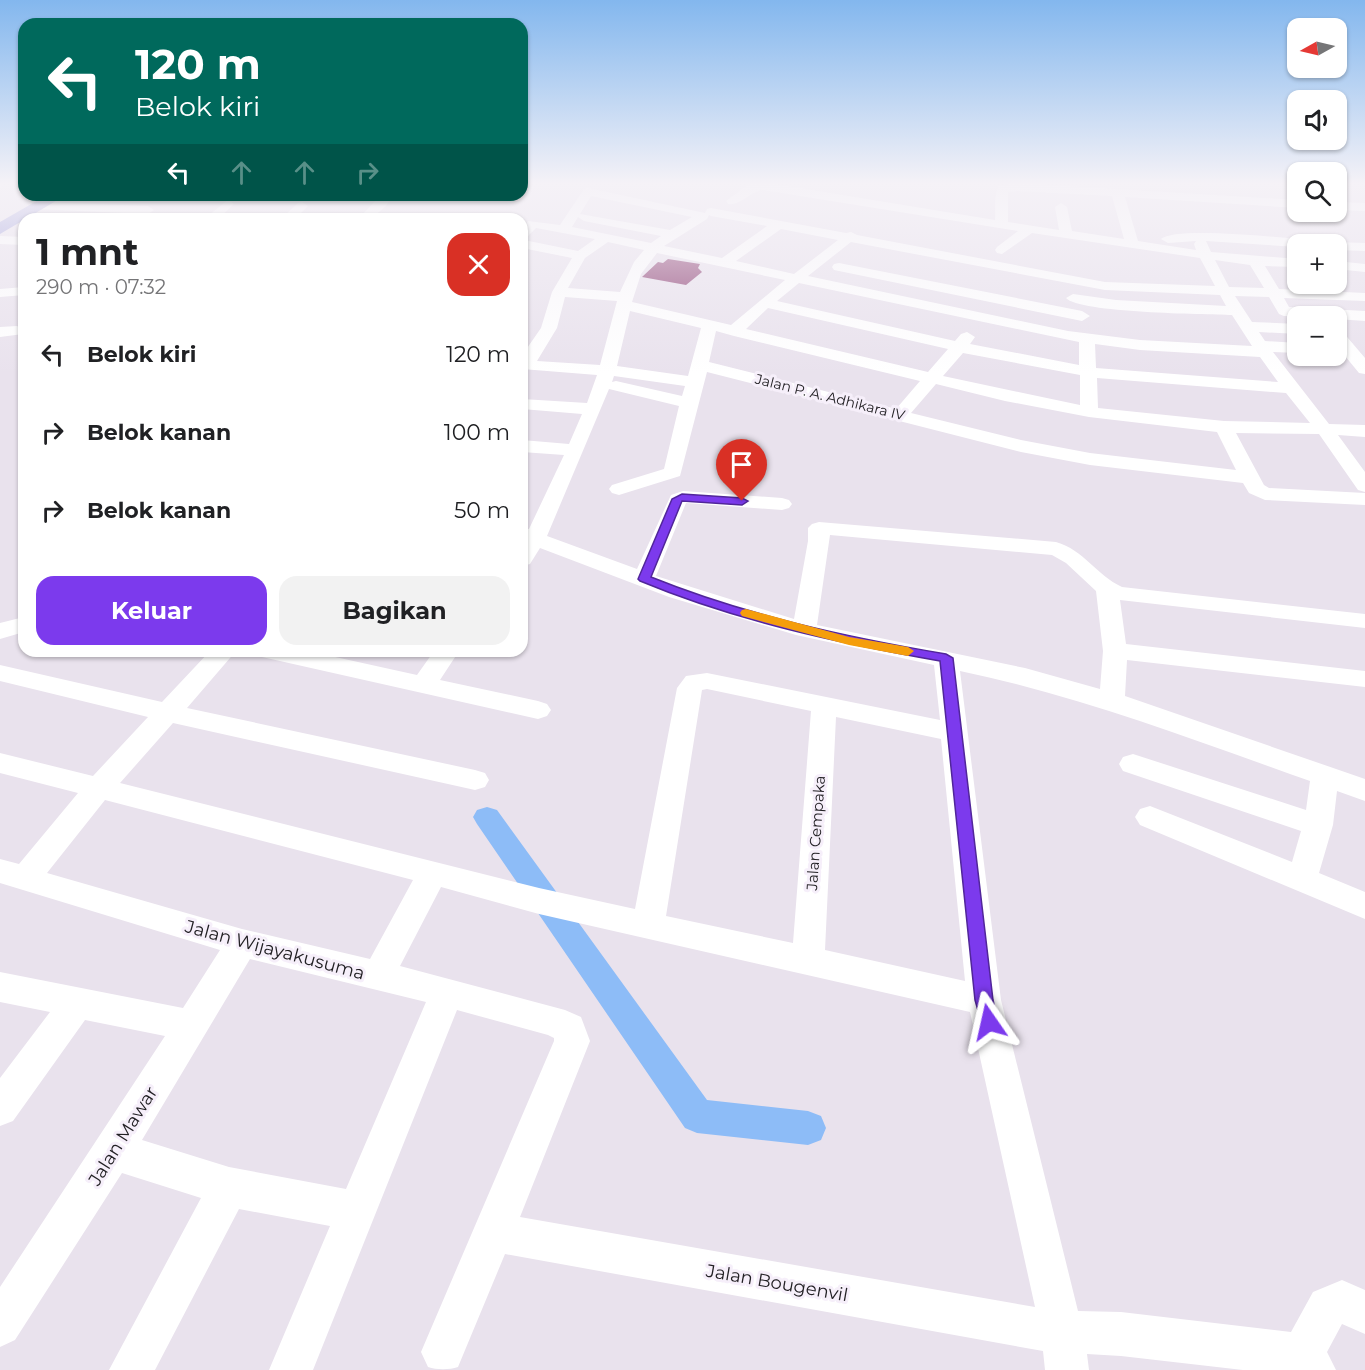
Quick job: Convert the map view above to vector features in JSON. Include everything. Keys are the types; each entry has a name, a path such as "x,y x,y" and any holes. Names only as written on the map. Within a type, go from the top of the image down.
{"street":[{"path":"531,246 580,256"},
{"path":"528,362 549,328 559,292 580,256 593,246"},
{"path":"640,246 1068,336 1262,349 1287,348"},
{"path":"659,246 642,261 625,301 616,378 593,409 575,450 528,537 677,592 804,630 1025,676 1112,701 1365,790"},
{"path":"723,264 748,246"},
{"path":"734,331 765,303 838,246"},
{"path":"864,272 883,261 893,246 1106,286 1365,297"},
{"path":"1002,250 1007,246"},
{"path":"1130,246 1287,262"},
{"path":"1148,249 1151,246"},
{"path":"1202,246 1215,276 1262,349 1363,478"},
{"path":"1347,246 1365,247"},
{"path":"810,247 883,261"},
{"path":"987,248 1018,253"},
{"path":"1256,261 1284,311 1365,316"},
{"path":"1347,266 1365,268"},
{"path":"839,267 1082,316"},
{"path":"1136,273 1163,274"},
{"path":"859,362 890,330 944,288 956,275"},
{"path":"1196,275 1215,276"},
{"path":"1264,277 1286,278"},
{"path":"1347,279 1365,280"},
{"path":"1068,336 1106,286"},
{"path":"0,293 18,292"},
{"path":"559,292 625,301 859,362 1089,412 1224,427 1365,431"},
{"path":"1059,295 1094,302 1161,309 1237,311"},
{"path":"765,303 959,347 1088,372 1291,388"},
{"path":"900,415 933,379 981,319"},
{"path":"619,489 631,482 666,476 673,472 710,325"},
{"path":"1247,327 1287,329"},
{"path":"0,332 17,331"},
{"path":"1347,332 1356,332"},
{"path":"1087,339 1089,412"},
{"path":"1350,351 1365,369"},
{"path":"528,365 616,378 692,393"},
{"name":"Jalan P. A. Adhikara IV","path":"700,365 976,435 1090,459 1250,478"},
{"path":"528,404 593,409"},
{"path":"1224,427 1256,489 1265,494 1365,499"},
{"path":"528,446 575,450"},
{"path":"645,579 678,499 682,497 782,504"},
{"path":"804,630 819,541 819,519 1056,549 1069,553 1107,590 1140,596 1365,621"},
{"path":"1107,590 1115,651 1112,701"},
{"path":"0,631 18,626"},
{"path":"1115,651 1365,679"},
{"path":"13,874 99,788 219,657"},
{"path":"297,657 538,710"},
{"path":"422,686 443,657"},
{"path":"946,658 984,1000 1064,1351"},
{"path":"0,673 169,713 475,780"},
{"path":"648,925 690,688 695,682 707,681 954,732"},
{"name":"Jalan Cempaka","path":"808,961 824,705"},
{"path":"0,763 539,901 984,1000"},
{"path":"1133,764 1318,825"},
{"path":"1302,879 1318,825 1325,775"},
{"path":"1150,817 1365,906"},
{"path":"378,976 433,873"},
{"name":"Jalan Wijayakusuma","path":"13,874 242,943 447,992 553,1021 569,1028 572,1041 493,1232"},
{"name":"Jalan Mawar","path":"0,1325 114,1152 242,943"},
{"path":"0,987 191,1026"},
{"path":"291,1370 447,992"},
{"path":"0,1108 78,1002"},
{"path":"114,1152 229,1188 357,1211"},
{"path":"131,1370 229,1188"},
{"path":"443,1352 493,1232"},
{"name":"Jalan Bougenvil","path":"493,1232 1017,1327 1064,1351 1121,1334 1308,1363"},
{"path":"1308,1363 1328,1307 1342,1301 1365,1313"}],"building":[{"path":"668,259 700,264 698,268 702,272 686,285 642,277 658,262 663,263"}],"waterway":[{"path":"487,817 697,1116 808,1128"}],"slow traffic":[{"path":"746,613 849,641 908,651"}],"route":[{"path":"742,501 682,497 678,499 672,508 644,579 677,592 804,630 849,641 946,658 984,1000 989,1022"}]}
